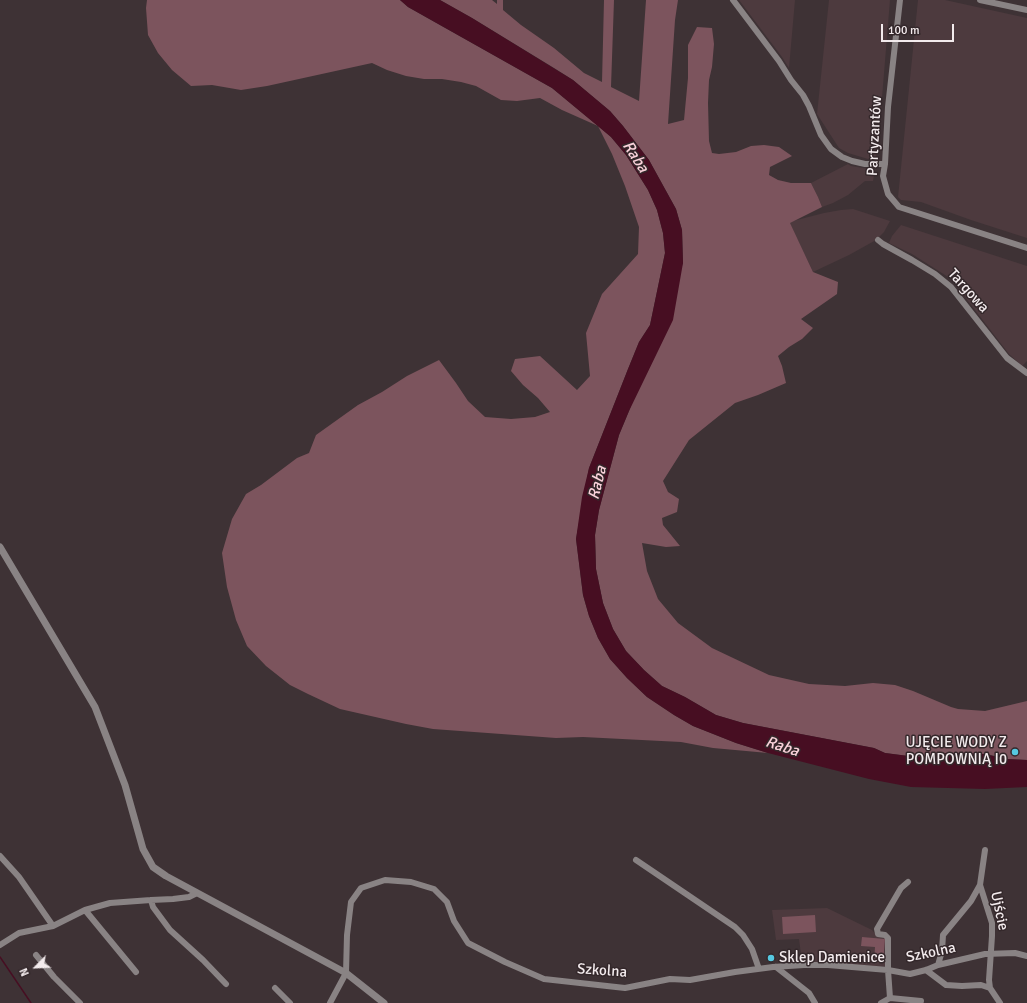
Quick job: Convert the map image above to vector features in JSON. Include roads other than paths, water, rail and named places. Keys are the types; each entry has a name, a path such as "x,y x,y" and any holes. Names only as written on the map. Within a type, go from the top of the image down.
{"street":[{"path":"733,0 779,61 803,96 809,106 821,135 831,148 842,157 852,161 865,164 885,164"},
{"name":"Partyzantów","path":"900,0 888,107 883,176 888,194 899,207 1027,248"},
{"path":"980,0 1027,10"},
{"name":"Targowa","path":"878,240 935,274 950,287 1007,358 1027,373"},
{"path":"0,547 95,707 125,785 143,849 153,866 166,876 346,973 384,1003"},
{"name":"Ujście","path":"986,850 980,885 992,923 989,980 990,988"},
{"path":"0,856 18,877 53,926"},
{"path":"636,860 735,927 743,935 752,949 759,969"},
{"name":"Szkolna","path":"346,973 347,935 351,902 361,888 385,880 410,882 434,889 447,902 454,921 468,943 505,962 544,979 625,988 670,979 690,980 776,967 828,965 888,970 910,974 938,965 985,954 1015,953 1027,956"},
{"path":"890,998 888,938 885,935 878,934 877,929 901,888 908,882"},
{"path":"938,965 942,951 943,935 971,901 980,885"},
{"path":"0,944 19,933 53,926 85,910 110,903 173,899 189,897 198,893"},
{"path":"151,900 153,908 170,930 203,960 226,984"},
{"path":"85,910 136,972"},
{"path":"36,955 54,977 80,1003"},
{"path":"776,967 809,993 815,1003"},
{"path":"926,970 946,985 982,985 990,988 1000,1003"},
{"path":"330,1003 346,973"},
{"path":"275,988 290,1003"},
{"path":"881,1003 890,998 921,1001"}],"water":[{"name":"Raba","path":"400,0 440,0 573,80 610,111 623,126 649,160 676,209 682,230 683,263 673,320 619,435 599,510 595,535 596,569 603,603 613,629 626,651 662,686 716,715 743,723 874,748 885,753 916,757 947,753 984,754 1006,759 1027,760 1027,787 985,789 911,787 869,779 768,753 736,743 693,726 674,715 647,697 610,659 598,638 589,616 583,595 576,539 582,497 589,468 639,342 650,325 665,253 663,233 657,210 648,190 626,155 611,137 552,88 408,7"}],"waterway":[{"path":"0,957 31,1003"}],"place":[{"name":"UJĘCIE WODY Z POMPOWNIĄ I0","path":"1015,752"},
{"name":"Sklep Damienice","path":"771,958"}]}
